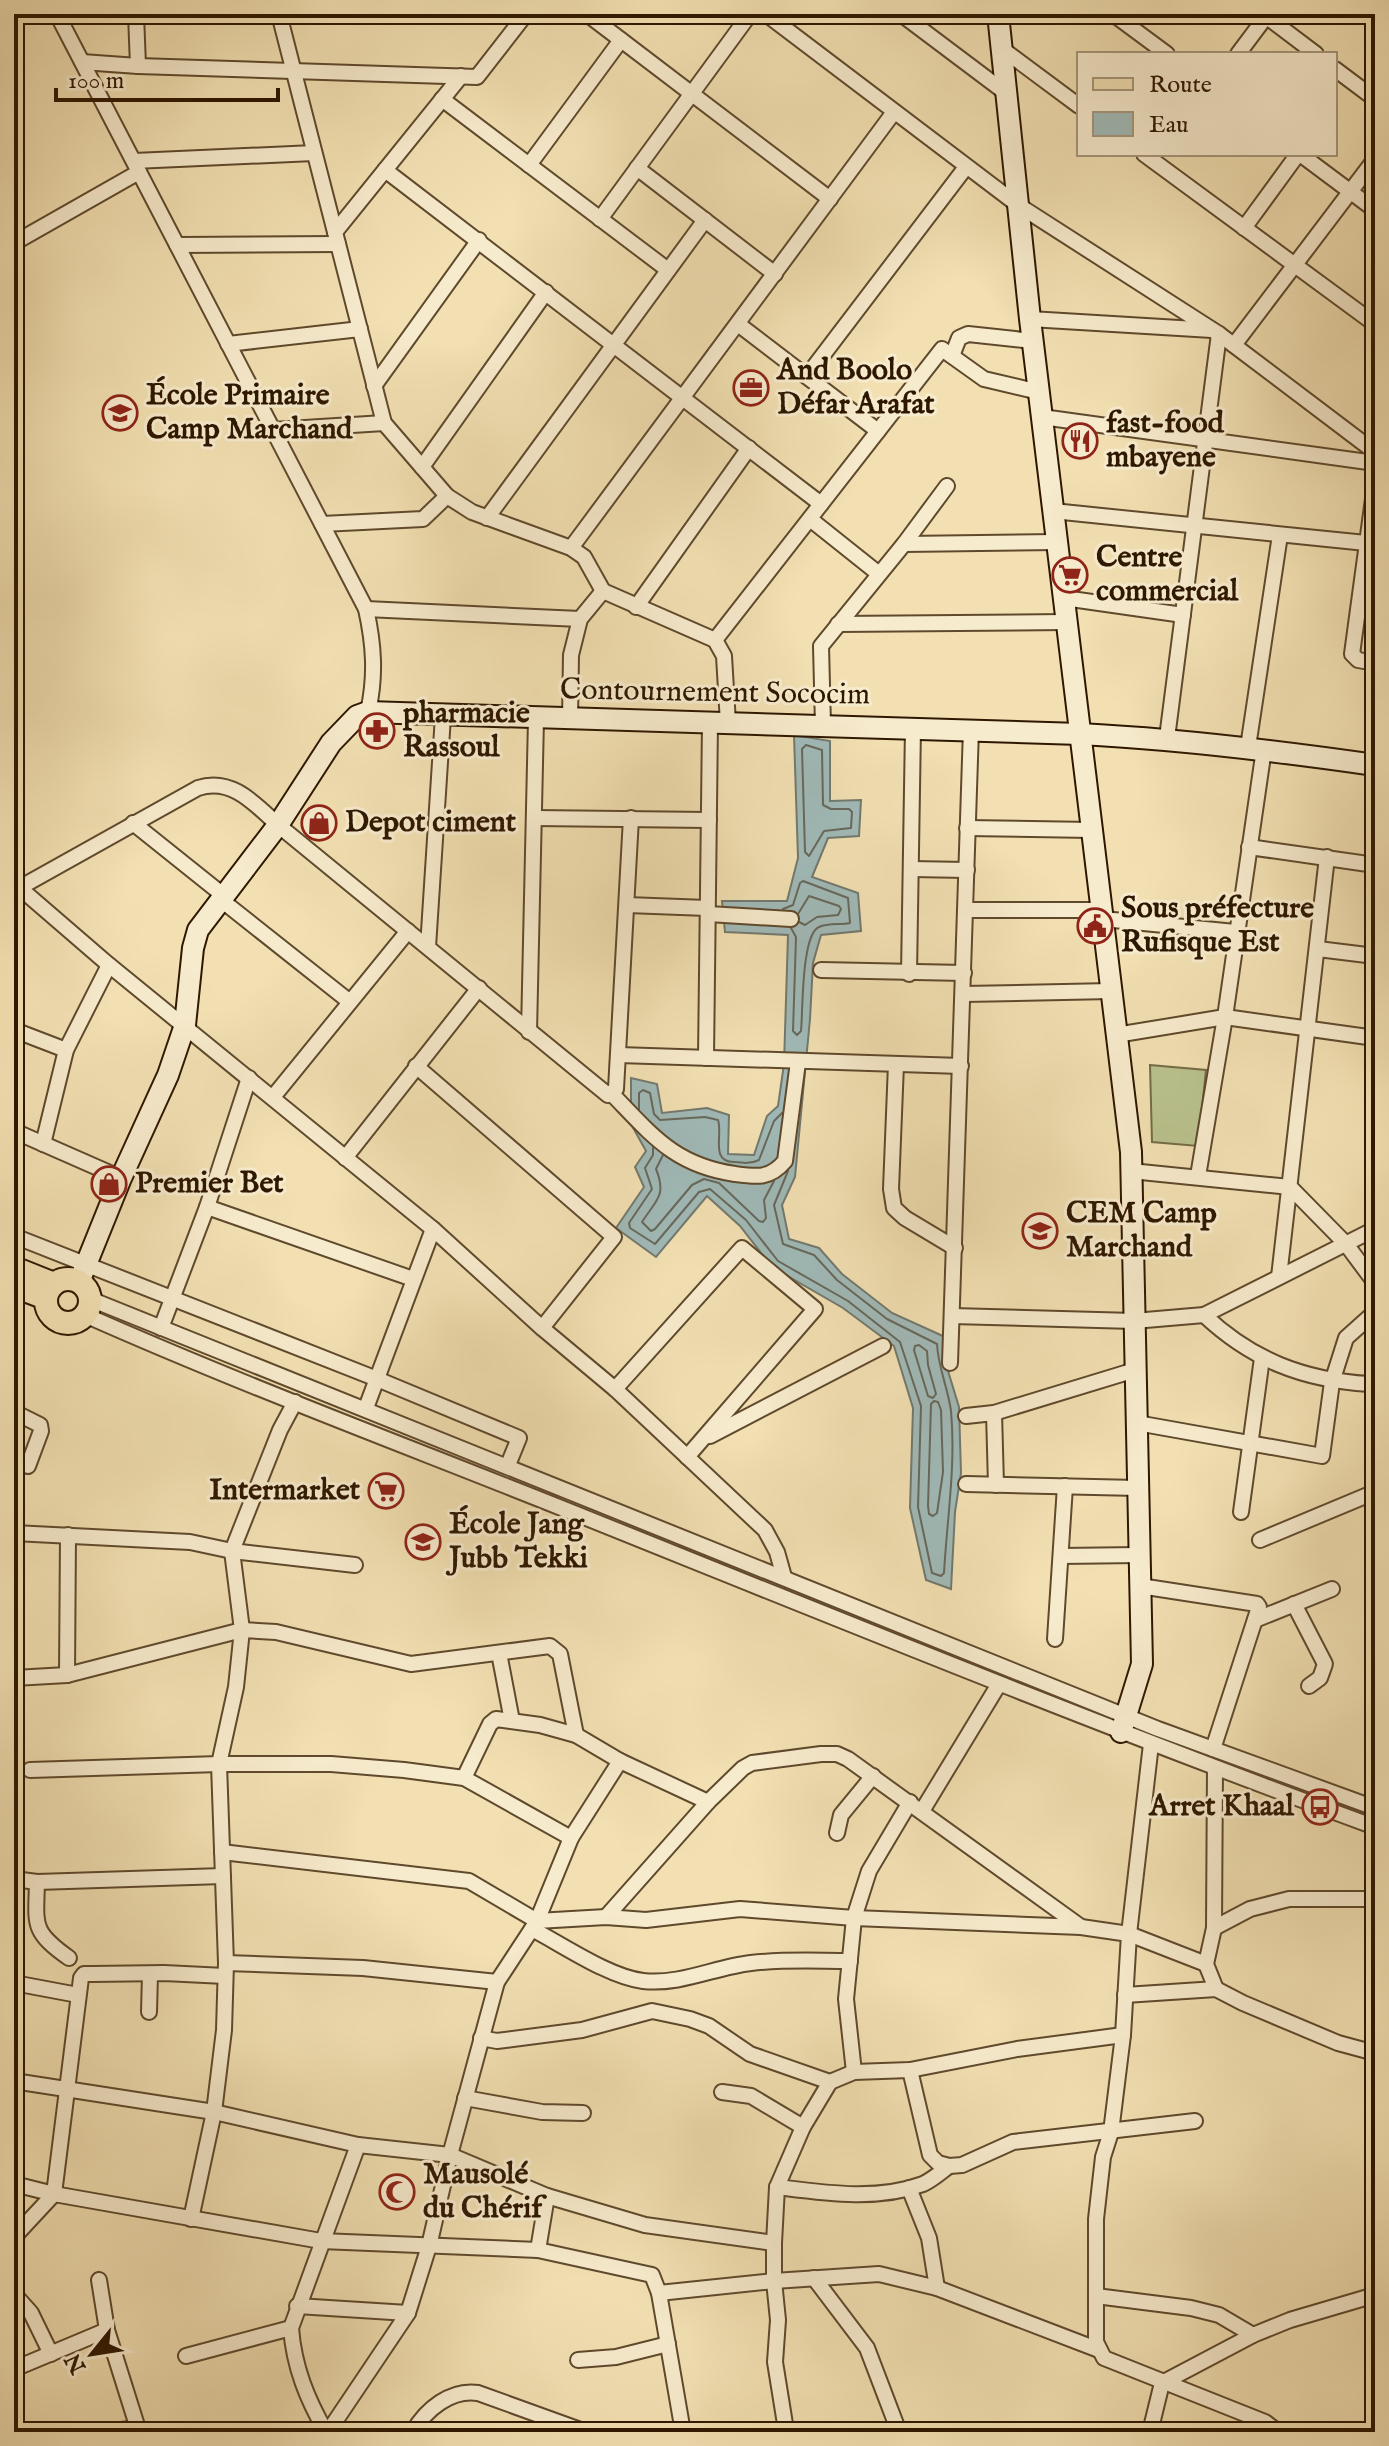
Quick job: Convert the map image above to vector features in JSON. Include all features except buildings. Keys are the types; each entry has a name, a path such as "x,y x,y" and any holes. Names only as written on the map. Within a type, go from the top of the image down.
{"main road":[{"path":"14,1268 50,1291"},
{"path":"14,1286 50,1291 66,1279 85,1290 73,1323 59,1321 49,1312 50,1291"}],"street":[{"path":"57,14 366,609 374,659 374,683 368,712 357,716 331,743 278,825 198,930 193,948 185,1025 168,1075 121,1178 85,1290"},
{"path":"136,14 138,66"},
{"path":"279,14 384,423 447,496 472,512 571,548 584,557 603,591 715,640 724,656 709,820 706,1058"},
{"path":"82,62 477,77 526,14"},
{"path":"587,14 830,199"},
{"path":"600,219 750,14"},
{"path":"766,14 1018,205 1216,332 1375,452"},
{"path":"901,14 1006,93"},
{"path":"998,14 1030,319 1131,1171 1142,1664 1124,1724"},
{"path":"1113,14 1164,52"},
{"path":"1239,52 1266,15 1313,52"},
{"path":"529,165 621,40"},
{"path":"1001,48 1077,105"},
{"path":"1337,70 1375,99"},
{"path":"336,238 385,170 461,76"},
{"path":"442,99 668,270"},
{"path":"571,548 894,112"},
{"path":"14,243 136,166 314,153"},
{"path":"1147,156 1375,324"},
{"path":"1244,228 1298,156"},
{"path":"1302,156 1375,210"},
{"path":"1234,345 1375,159"},
{"path":"807,376 966,167"},
{"path":"637,168 775,274"},
{"path":"385,170 821,504"},
{"path":"487,518 705,220"},
{"path":"177,245 336,238"},
{"path":"374,386 479,240"},
{"path":"422,467 546,292"},
{"path":"1030,319 1216,332"},
{"path":"738,324 878,431"},
{"path":"228,344 360,329"},
{"path":"1167,738 1216,332"},
{"path":"952,356 959,338 968,334 1033,341"},
{"path":"715,640 942,349 984,379 1039,392"},
{"path":"1042,417 1375,463"},
{"path":"273,430 384,423"},
{"path":"636,607 749,448"},
{"path":"1375,484 1352,654 1358,660 1375,663"},
{"path":"823,725 821,646 947,486"},
{"path":"322,524 423,519 447,496"},
{"path":"1053,511 1366,543"},
{"path":"810,519 879,574"},
{"path":"1198,1176 1249,847 1256,748 1280,535"},
{"path":"904,544 1057,542"},
{"path":"570,719 571,655 580,619 603,591"},
{"path":"1064,598 1183,615"},
{"path":"366,609 580,619"},
{"path":"838,624 1067,622"},
{"name":"Contournement Sococim","path":"368,712 971,729 1167,738 1375,765"},
{"path":"428,947 443,716"},
{"path":"529,1032 536,719"},
{"path":"909,974 913,728"},
{"path":"950,1363 971,729"},
{"path":"784,1577 777,1552 765,1530 615,1389 433,1229 109,965 17,885 207,785 241,792 604,1094 612,1094 661,1144 683,1159 715,1171 762,1177 775,1173 785,1161 798,1062"},
{"path":"534,818 709,820"},
{"path":"612,1094 616,1089 619,1055 631,818"},
{"path":"133,823 350,1002"},
{"path":"967,828 1092,830"},
{"path":"1249,847 1375,865"},
{"path":"1279,1277 1327,857"},
{"path":"911,869 967,870"},
{"path":"627,905 791,919"},
{"path":"966,910 1102,915 1235,932"},
{"path":"273,1097 408,931"},
{"path":"1318,949 1375,956"},
{"path":"43,1144 66,1050 109,965"},
{"path":"821,970 964,973"},
{"path":"345,1158 479,988"},
{"path":"964,994 1111,991"},
{"path":"1116,1035 1225,1017 1375,1038"},
{"path":"14,1030 66,1050"},
{"path":"619,1055 961,1066"},
{"path":"896,1064 891,1189 894,1208 955,1248"},
{"path":"416,1066 614,1237 542,1328"},
{"path":"161,1328 207,1207 249,1078"},
{"path":"14,1131 121,1178"},
{"path":"1131,1171 1290,1187 1346,1244 1375,1283"},
{"path":"207,1207 413,1279"},
{"path":"366,1408 433,1229"},
{"path":"952,1316 1134,1321 1204,1315 1375,1229"},
{"path":"14,1236 85,1290 295,1402 999,1684 1213,1749 1375,1808"},
{"path":"615,1389 742,1248 815,1309 687,1457"},
{"path":"85,1290 173,1297 377,1379 519,1438 508,1465"},
{"path":"85,1290 161,1328 784,1577 1124,1724 1151,1744 1375,1827"},
{"path":"1137,1423 1322,1456 1332,1382 1346,1338 1375,1312"},
{"path":"1204,1315 1228,1338 1262,1358 1332,1382 1369,1384 1375,1392"},
{"path":"701,1440 883,1346"},
{"path":"1241,1512 1262,1358"},
{"path":"966,1416 994,1413 1135,1370"},
{"path":"191,2219 214,2112 224,2030 219,1764 236,1687 242,1630 232,1551 274,1444 295,1402"},
{"path":"14,1412 40,1425 41,1431 28,1466"},
{"path":"994,1413 996,1485"},
{"path":"966,1484 1138,1488"},
{"path":"1055,1639 1065,1486"},
{"path":"1260,1540 1375,1492"},
{"path":"14,1533 190,1542 232,1551 355,1565"},
{"path":"67,1675 68,1535"},
{"path":"1061,1556 1139,1555"},
{"path":"1140,1586 1257,1604 1255,1620 1213,1749"},
{"path":"1255,1620 1332,1589"},
{"path":"1294,1604 1325,1664 1320,1678 1309,1686"},
{"path":"14,1678 67,1675 242,1630 276,1632 411,1664 544,1645 558,1650 576,1735"},
{"path":"499,1653 512,1721"},
{"path":"854,2072 846,1999 854,1918 869,1871 999,1684"},
{"path":"464,1778 492,1721 512,1721 576,1735 620,1761 708,1802"},
{"path":"1151,1744 1129,1934 1123,2035 1096,2219 1096,2342 1104,2358 1265,2422 1278,2432"},
{"path":"606,1917 708,1802 743,1768 752,1763 837,1754 873,1776 1081,1927"},
{"path":"358,2145 291,2328 293,2357 312,2409 327,2432 408,2313 429,2246 497,1982 535,1925 571,1838 620,1761"},
{"path":"30,1770 331,1764 464,1778 571,1838"},
{"path":"1215,1768 1214,1928 1206,1964 1216,1989"},
{"path":"837,1833 841,1815 873,1776"},
{"path":"222,1852 469,1881 616,1974 642,1981 700,1976 727,1966 754,1962 850,1961"},
{"path":"14,1879 37,1882 223,1876"},
{"path":"37,1882 40,1929 46,1942 69,1958"},
{"path":"1214,1928 1250,1909 1289,1899 1375,1899"},
{"path":"535,1925 606,1917 646,1920 740,1909 854,1918 1081,1927 1129,1934 1206,1964"},
{"path":"14,2237 54,2194 78,1995 84,1974 363,1968 497,1982"},
{"path":"149,2012 150,1974"},
{"path":"14,1983 78,1995"},
{"path":"1125,1995 1216,1989 1338,2043 1375,2053"},
{"path":"481,2038 497,2041 582,2030 652,2011 709,2026 750,2054 830,2082"},
{"path":"783,2432 785,2424 775,2362 778,2320 774,2281 777,2187 803,2127 830,2082 854,2072 910,2070 1017,2049 1123,2035"},
{"path":"910,2070 930,2155 938,2163 949,2166 962,2165 1013,2142 1195,2121"},
{"path":"14,2081 214,2112 358,2145 450,2155 547,2196 645,2225 774,2243"},
{"path":"722,2092 751,2096 803,2127"},
{"path":"465,2098 542,2112 583,2113"},
{"path":"777,2187 839,2194 890,2192 925,2183 949,2166"},
{"path":"14,2184 54,2194 321,2241 538,2250 652,2275 659,2293 683,2432"},
{"path":"909,2188 929,2238 937,2288"},
{"path":"538,2250 547,2196"},
{"path":"659,2293 879,2274 937,2288 1099,2350"},
{"path":"814,2278 867,2348 899,2432"},
{"path":"99,2280 107,2330 138,2430 105,2432"},
{"path":"14,2294 31,2313 51,2354"},
{"path":"1150,2432 1162,2383 1253,2335 1290,2320 1375,2295"},
{"path":"1096,2296 1191,2308 1219,2315 1253,2335"},
{"path":"297,2306 408,2313"},
{"path":"186,2356 291,2328"},
{"path":"14,2369 107,2330"},
{"path":"578,2360 616,2357 668,2344"},
{"path":"413,2432 425,2415 449,2397 464,2391 478,2393 586,2432"}],"green space":[{"path":"1150,1065 1206,1070 1198,1146 1152,1142"}],"water":[{"path":"794,735 830,741 830,801 861,800 859,836 828,838 812,877 858,893 861,931 821,935 813,963 795,1177 782,1205 789,1239 819,1248 842,1274 892,1313 945,1337 945,1361 959,1407 961,1473 955,1512 951,1589 926,1580 910,1508 913,1408 894,1346 843,1308 772,1267 740,1226 707,1196 656,1257 616,1228 644,1187 635,1167 646,1151 631,1124 631,1078 657,1084 662,1113 707,1108 729,1115 728,1154 754,1155 767,1116 778,1106 784,1064 788,935 725,932 722,901 787,901 798,858"}],"place":[{"name":"And Boolo Défar Arafat","path":"751,388"},
{"name":"École Primaire Camp Marchand","path":"120,413"},
{"name":"fast-food mbayene","path":"1080,441"},
{"name":"Centre commercial","path":"1070,575"},
{"name":"pharmacie Rassoul","path":"377,731"},
{"name":"Depot ciment","path":"319,823"},
{"name":"Sous préfecture Rufisque Est","path":"1095,926"},
{"name":"Premier Bet","path":"109,1184"},
{"name":"CEM Camp Marchand","path":"1040,1231"},
{"name":"Intermarket","path":"386,1491"},
{"name":"École Jang Jubb Tekki","path":"423,1542"},
{"name":"Arret Khaal","path":"1320,1807"},
{"name":"Mausolé du Chérif","path":"397,2192"}]}
